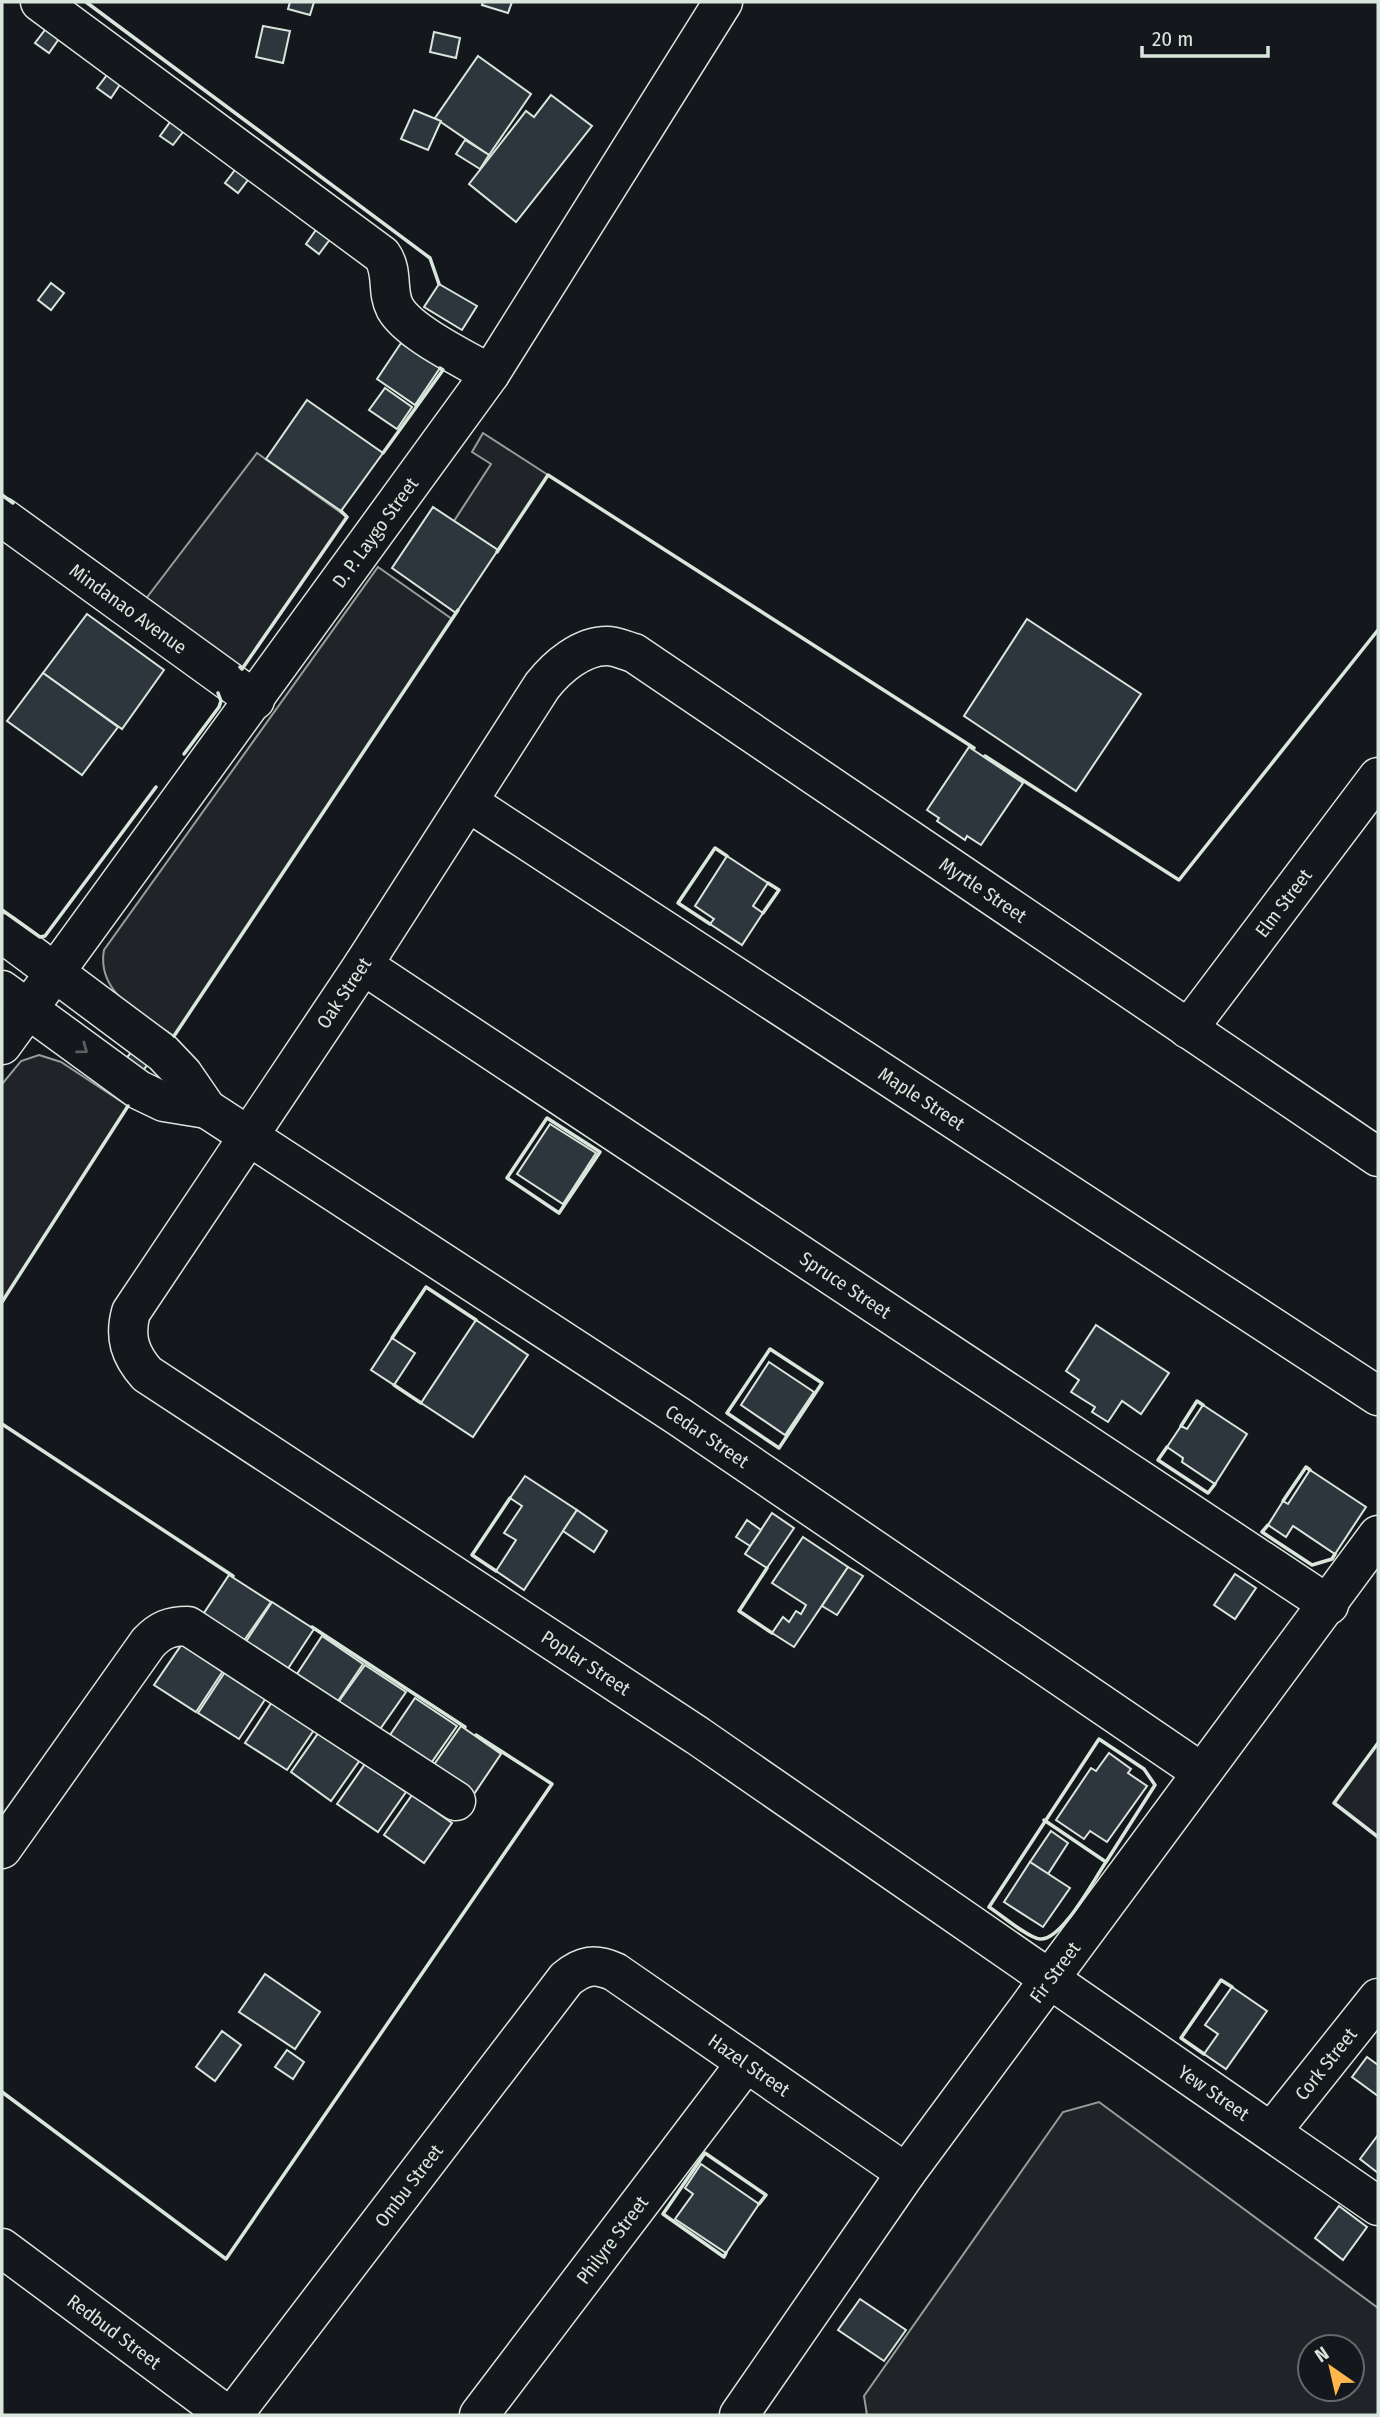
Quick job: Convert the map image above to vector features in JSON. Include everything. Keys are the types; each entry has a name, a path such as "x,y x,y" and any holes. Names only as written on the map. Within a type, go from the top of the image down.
{"street":[{"path":"40,2 382,255 391,274 391,298 402,319 490,374"},
{"name":"D. P. Laygo Street","path":"2,1045 15,999 54,972 256,700 490,374 723,2"},
{"name":"Mindanao Avenue","path":"2,517 256,700"},
{"name":"Myrtle Street","path":"580,654 607,646 634,653 1378,1157"},
{"name":"Oak Street","path":"128,1344 127,1326 131,1312 363,965 542,686 556,668 580,654"},
{"name":"Elm Street","path":"1188,1029 1378,777"},
{"name":"Maple Street","path":"468,802 1378,1396"},
{"path":"2,933 172,1061 207,1109"},
{"name":"Spruce Street","path":"363,965 1329,1605"},
{"path":"15,999 149,1096 207,1109"},
{"name":"Cedar Street","path":"207,1109 678,1416 1201,1772"},
{"name":"Poplar Street","path":"128,1344 135,1360 148,1374 698,1736 1050,1981"},
{"name":"Fir Street","path":"739,2415 906,2173 1050,1981 1201,1772 1329,1605 1378,1535"},
{"path":"2,1849 148,1643 158,1632 173,1626 188,1626 456,1801"},
{"name":"Hazel Street","path":"590,1965 615,1972 906,2173"},
{"name":"Ombu Street","path":"233,2415 566,1979 590,1965"},
{"name":"Yew Street","path":"1050,1981 1378,2206"},
{"name":"Cork Street","path":"1272,2131 1378,1998"},
{"name":"Philyre Street","path":"479,2415 746,2063"},
{"name":"Redbud Street","path":"2,2248 227,2415"}],"shaded area":[{"path":"483,433 548,475 498,550 454,521 491,464 472,452"},
{"path":"257,453 347,517 242,669 145,600"},
{"path":"378,567 452,619 174,1036 124,1002 114,991 103,965 104,950"},
{"path":"39,1055 61,1062 128,1106 2,1302 2,1084 21,1061"},
{"path":"1378,1743 1378,1837 1334,1803"},
{"path":"1099,2102 1378,2308 1378,2415 867,2415 864,2396 1063,2112"}],"building":[{"path":"290,2 314,2 310,15 288,9"},
{"path":"483,2 512,2 508,13 482,5"},
{"path":"48,26 61,36 49,53 35,43"},
{"path":"263,26 290,31 283,63 256,57"},
{"path":"434,32 460,38 456,58 430,52"},
{"path":"478,56 531,94 489,155 435,118"},
{"path":"110,71 123,80 111,98 97,88"},
{"path":"551,95 592,126 516,222 469,184 526,111 534,117"},
{"path":"414,110 441,121 428,150 401,139"},
{"path":"173,118 186,128 173,145 160,136"},
{"path":"465,140 489,155 480,169 456,154"},
{"path":"238,166 251,176 238,193 225,183"},
{"path":"318,227 331,238 319,254 306,244"},
{"path":"51,283 64,293 51,310 38,300"},
{"path":"439,284 477,306 462,330 424,307"},
{"path":"401,343 440,368 415,405 377,379"},
{"path":"385,388 412,407 397,429 369,410"},
{"path":"307,400 383,453 341,511 266,459"},
{"path":"433,507 498,550 456,613 392,568"},
{"path":"87,614 164,670 122,729 43,673"},
{"path":"1027,619 1141,694 1076,791 964,716"},
{"path":"43,673 118,727 82,775 7,721"},
{"path":"969,747 1023,783 981,845 967,836 965,840 937,821 939,818 927,810"},
{"path":"727,856 768,883 753,906 763,913 742,945 710,924 714,919 695,906"},
{"path":"133,1050 150,1062 141,1073 124,1061"},
{"path":"550,1124 596,1153 563,1204 517,1174"},
{"path":"476,1320 528,1355 473,1437 421,1403"},
{"path":"1096,1325 1169,1373 1141,1414 1122,1401 1108,1422 1092,1412 1095,1407 1071,1392 1079,1380 1066,1371"},
{"path":"392,1338 415,1353 394,1385 371,1370"},
{"path":"769,1362 814,1392 785,1435 741,1405"},
{"path":"1203,1405 1247,1434 1215,1484 1182,1462 1183,1458 1167,1447 1181,1426 1187,1429"},
{"path":"1310,1470 1366,1507 1335,1554 1293,1526 1286,1537 1268,1525 1283,1501 1288,1504"},
{"path":"525,1476 577,1510 524,1590 496,1571 516,1540 504,1533 522,1506 510,1498"},
{"path":"577,1510 607,1531 594,1552 563,1531"},
{"path":"772,1513 794,1528 767,1568 745,1554"},
{"path":"747,1520 761,1530 750,1546 736,1537"},
{"path":"803,1537 848,1567 794,1647 772,1633 783,1617 789,1622 796,1611 801,1614 806,1605 772,1583"},
{"path":"848,1567 863,1576 837,1615 822,1606"},
{"path":"1235,1574 1256,1588 1235,1619 1214,1605"},
{"path":"229,1575 271,1602 243,1642 202,1616"},
{"path":"272,1602 314,1629 287,1670 245,1643"},
{"path":"322,1636 363,1664 336,1704 295,1677"},
{"path":"182,1644 223,1671 196,1712 154,1685"},
{"path":"365,1665 406,1692 378,1732 337,1704"},
{"path":"225,1672 266,1698 239,1739 198,1713"},
{"path":"415,1698 457,1726 429,1766 388,1738"},
{"path":"272,1702 314,1730 287,1770 245,1743"},
{"path":"461,1726 501,1754 474,1794 433,1766"},
{"path":"319,1732 360,1760 331,1801 291,1772"},
{"path":"1109,1753 1131,1769 1128,1773 1147,1786 1107,1842 1090,1831 1084,1839 1056,1820 1091,1768 1096,1771"},
{"path":"365,1764 406,1792 378,1832 337,1804"},
{"path":"412,1795 452,1823 424,1863 384,1835"},
{"path":"1051,1831 1068,1843 1048,1874 1030,1862"},
{"path":"1030,1862 1070,1888 1043,1927 1004,1902"},
{"path":"265,1974 320,2012 295,2049 239,2012"},
{"path":"1232,1987 1267,2011 1226,2069 1204,2054 1218,2034 1205,2025"},
{"path":"222,2031 241,2045 215,2081 196,2067"},
{"path":"287,2050 304,2062 293,2079 275,2067"},
{"path":"1367,2057 1378,2065 1378,2096 1352,2077"},
{"path":"1378,2135 1378,2173 1360,2159"},
{"path":"701,2164 759,2204 726,2253 675,2219 693,2194 685,2188"},
{"path":"1339,2206 1367,2227 1343,2260 1315,2238"},
{"path":"860,2299 906,2330 884,2361 838,2330"}],"wall":[{"path":"86,2 430,258 439,284"},
{"path":"383,453 443,370 440,368"},
{"path":"497,552 548,475 974,748"},
{"path":"2,495 13,503"},
{"path":"240,667 242,669 347,517 341,511"},
{"path":"174,1036 458,610"},
{"path":"985,756 1179,880 1378,630"},
{"path":"184,754 219,707 221,701 218,693"},
{"path":"2,910 40,937 45,936 156,787"},
{"path":"710,924 678,903 715,848 727,856"},
{"path":"763,913 779,890 768,883"},
{"path":"2,1302 128,1106"},
{"path":"547,1118 600,1152 559,1213 507,1178 547,1118"},
{"path":"392,1338 426,1287 476,1320"},
{"path":"770,1349 822,1383 779,1448 727,1413 770,1349"},
{"path":"394,1385 421,1403"},
{"path":"1181,1426 1197,1401 1203,1405"},
{"path":"2,1424 233,1576"},
{"path":"1167,1447 1158,1460 1208,1493 1215,1484"},
{"path":"1283,1501 1306,1467 1310,1470"},
{"path":"496,1571 472,1555 510,1498"},
{"path":"1268,1525 1262,1532 1312,1565 1332,1559 1335,1554"},
{"path":"767,1568 739,1611 772,1633"},
{"path":"312,1627 465,1727"},
{"path":"2,2092 226,2259 552,1784 476,1735"},
{"path":"1044,1820 1106,1862 1077,1908 1058,1930 1049,1937 1040,1939 1021,1930 989,1907 1099,1739 1144,1769 1155,1785 1106,1862"},
{"path":"1378,1743 1334,1803 1378,1837"},
{"path":"1204,2054 1181,2038 1221,1980 1232,1987"},
{"path":"726,2253 724,2257 663,2214 705,2153 766,2195 759,2204"}]}
